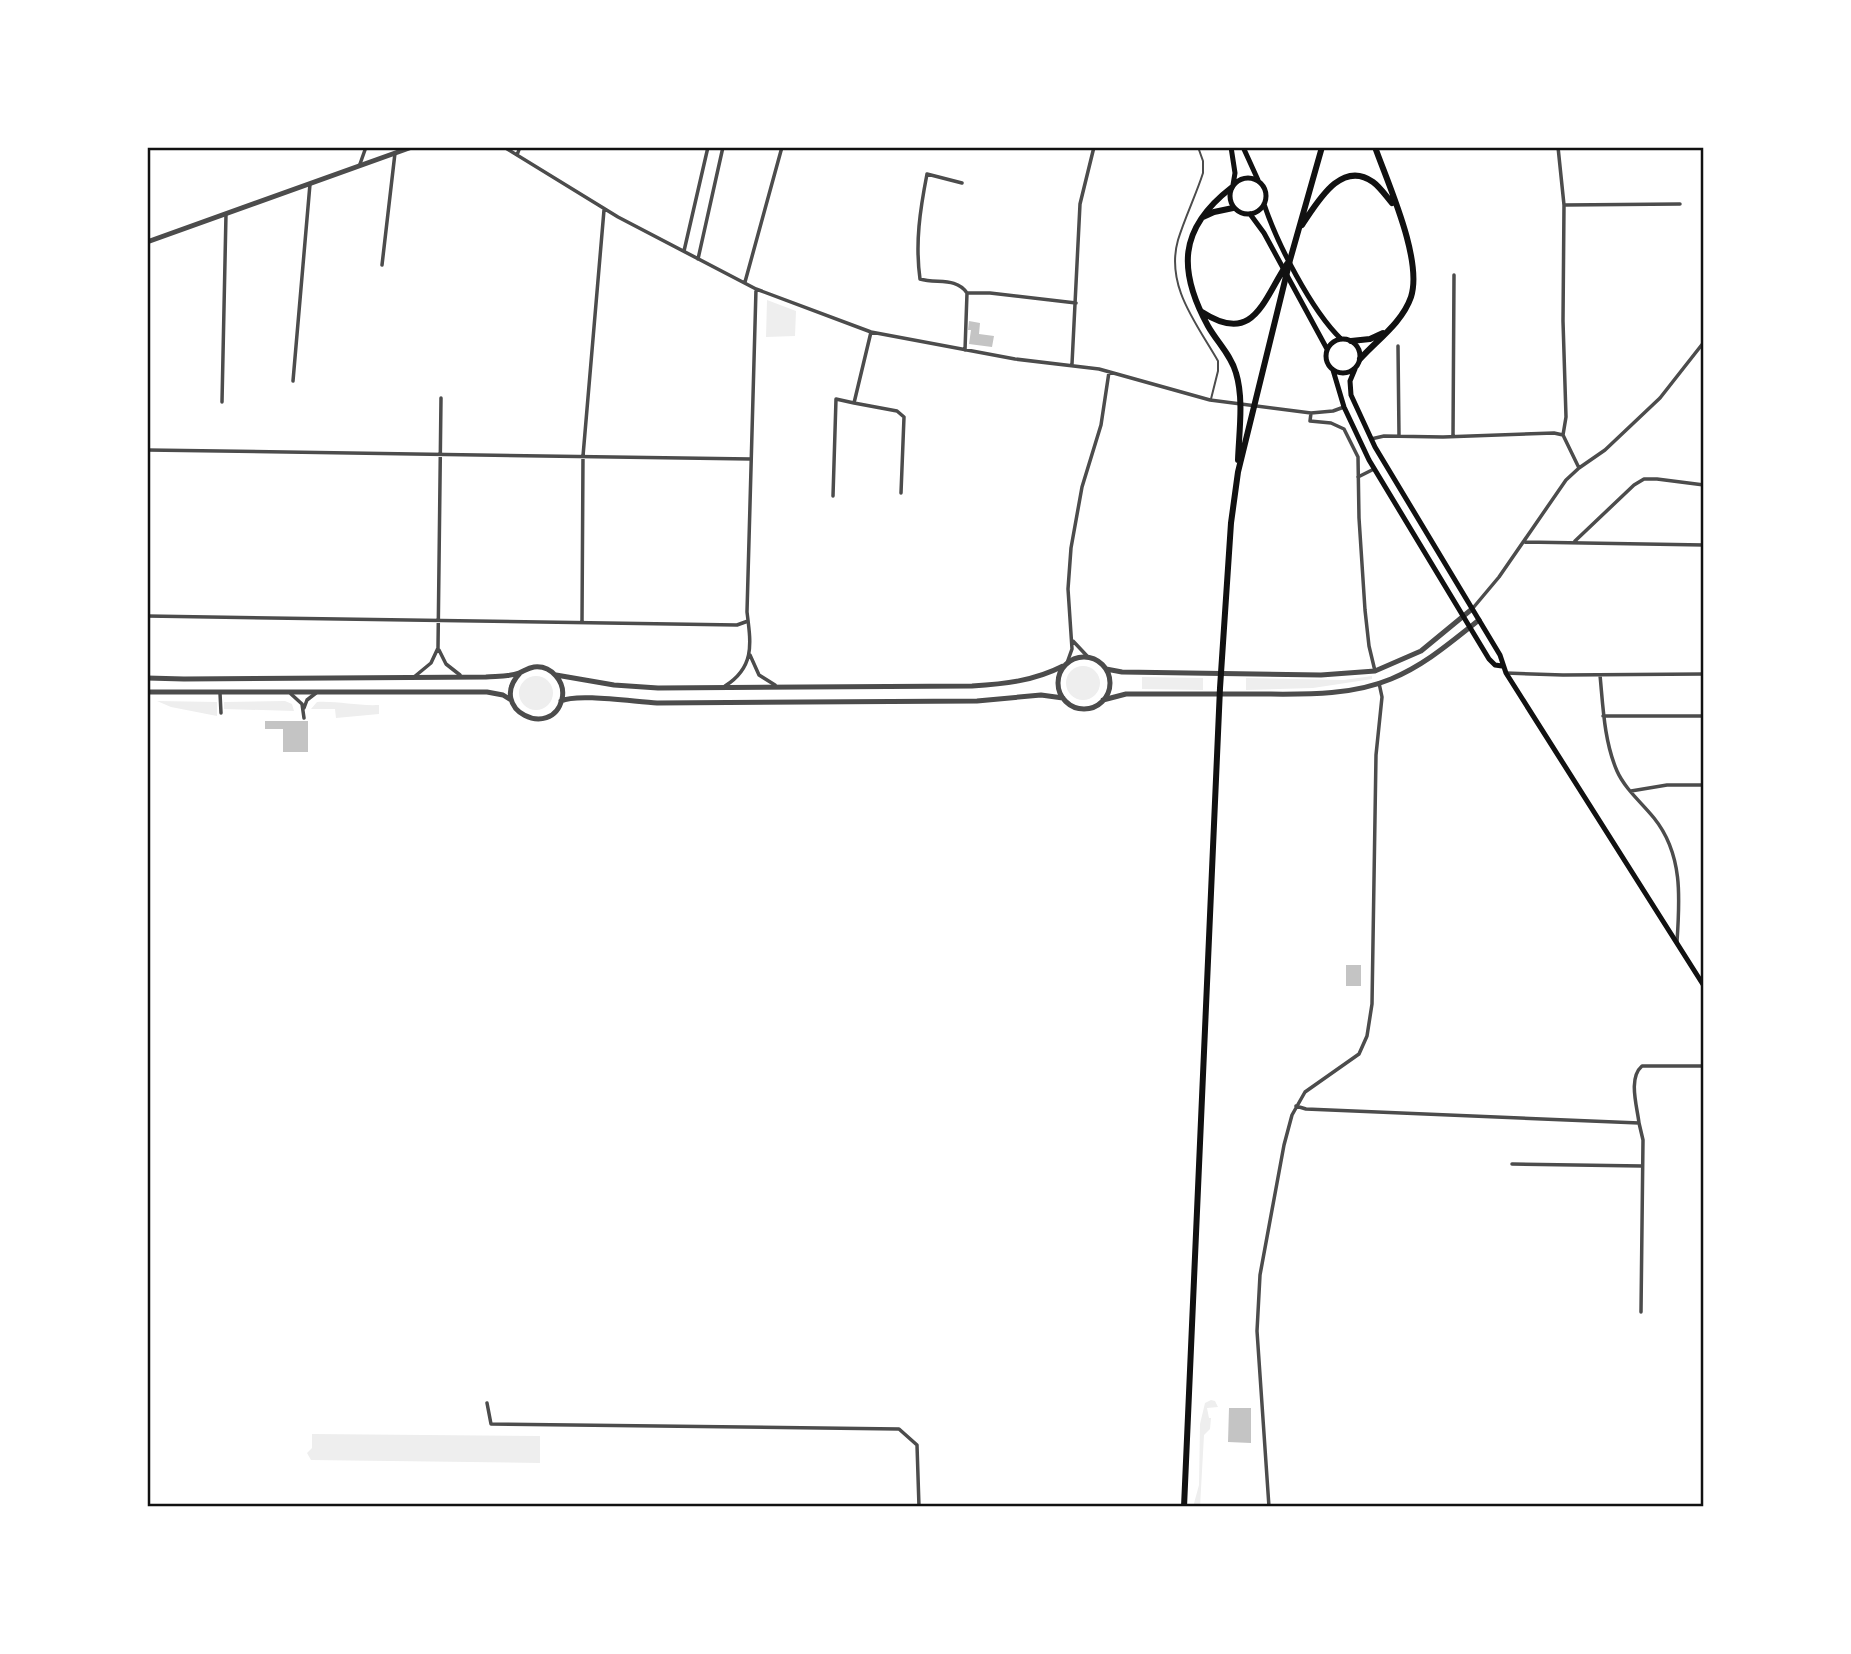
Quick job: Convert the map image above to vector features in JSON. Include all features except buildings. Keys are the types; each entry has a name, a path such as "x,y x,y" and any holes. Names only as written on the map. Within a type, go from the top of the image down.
{"highway":[{"path":"1184,1507 1220,688 1231,523 1238,472 1290,260 1322,147"},
{"path":"1360,359 1397,320 1411,296 1413,268 1410,251 1375,147"},
{"path":"1298,231 1322,195 1332,184 1342,179 1366,178 1375,183 1395,207"},
{"path":"1232,186 1202,218 1195,230 1187,261 1190,286 1201,311 1236,372 1239,390 1238,472"},
{"path":"1202,218 1233,208"},
{"path":"1201,311 1228,324 1255,316 1290,260"},
{"path":"1351,341 1370,339 1388,331"}],"main road":[{"path":"1231,147 1235,173 1229,198 1238,212 1250,214 1259,211 1264,204 1266,192 1243,147"},
{"path":"1232,186 1246,178 1260,183"},
{"path":"1264,204 1273,230 1317,311 1340,339"},
{"path":"1250,214 1264,233 1327,349 1326,361 1333,370 1344,407 1374,468 1492,662 1502,666"},
{"path":"1327,349 1340,339 1351,341 1359,351 1360,359 1350,382 1351,395 1371,439 1500,655 1506,673 1704,986"},
{"path":"1333,370 1344,373 1354,369"}],"street":[{"path":"360,166 366,147"},
{"path":"147,242 412,147"},
{"path":"503,147 604,208 755,289 871,332 1015,359 1072,364 1210,400 1311,413 1344,407"},
{"path":"517,155 520,147"},
{"path":"684,252 708,147"},
{"path":"698,259 723,147"},
{"path":"745,282 782,147"},
{"path":"1072,364 1080,204 1094,147"},
{"path":"1558,147 1564,205 1566,417 1563,435 1579,468"},
{"path":"382,265 395,153"},
{"path":"962,183 927,174 919,217 917,259 920,279 956,282 967,293 965,350"},
{"path":"293,381 310,184"},
{"path":"1564,205 1680,204"},
{"path":"582,623 583,456 604,208"},
{"path":"222,402 226,214"},
{"path":"1453,437 1454,275"},
{"path":"725,687 741,674 749,653 755,289"},
{"path":"967,293 990,293 1076,303"},
{"path":"855,403 871,332"},
{"path":"1106,669 1122,672 1321,674 1375,671 1421,651 1472,609 1499,577 1553,497 1579,468 1605,450 1660,398 1704,342"},
{"path":"1398,345 1399,436"},
{"path":"1109,372 1101,425 1082,487 1071,548 1068,589 1072,649 1058,680 1058,690 1070,705 1080,708 1095,706 1103,700 1126,694 1322,693 1379,683 1411,670 1429,659 1479,620"},
{"path":"414,677 431,663 438,648 440,398"},
{"path":"832,496 836,399 897,411 904,416 901,493"},
{"path":"1311,413 1310,421 1331,423 1343,429 1356,450 1368,646 1375,671"},
{"path":"1371,439 1399,436 1563,435"},
{"path":"147,450 751,459"},
{"path":"1358,477 1374,468"},
{"path":"1573,542 1634,485 1644,480 1704,485"},
{"path":"1523,542 1704,545"},
{"path":"147,617 737,625 748,621"},
{"path":"1072,639 1088,657"},
{"path":"438,648 446,664 464,677"},
{"path":"749,653 759,675 777,686"},
{"path":"147,678 464,677 520,673 535,667 546,669 555,675 630,686 992,685 1039,677 1076,657 1088,657 1098,661 1106,669 1110,685 1103,700"},
{"path":"511,700 512,685 520,673"},
{"path":"1506,673 1704,674"},
{"path":"555,675 562,690 562,701"},
{"path":"1600,675 1603,716 1616,769 1658,823 1675,856 1679,892 1677,943"},
{"path":"1269,1507 1257,1346 1260,1275 1284,1145 1296,1106 1306,1092 1321,1079 1359,1055 1367,1036 1373,1004 1376,755 1382,697 1379,683"},
{"path":"147,692 487,692 503,695 511,700 523,715 537,719 552,714 562,701 579,696 657,703 977,701 1041,695 1063,698"},
{"path":"289,692 299,700 304,718"},
{"path":"303,710 307,700 317,692"},
{"path":"220,693 221,712"},
{"path":"1603,716 1704,716"},
{"path":"1631,791 1667,785 1704,785"},
{"path":"1641,1312 1643,1140 1634,1083 1637,1071 1642,1066 1704,1066"},
{"path":"1296,1106 1319,1110 1639,1123"},
{"path":"1512,1164 1642,1166"},
{"path":"487,1403 491,1424 899,1429 917,1445 919,1507"}],"lane":[{"path":"1198,147 1203,161 1203,173 1178,238 1175,276 1179,293 1218,361 1210,400"},
{"path":"1696,974 1704,972"}],"shaded area":[{"path":"767,300 796,311 795,336 766,337"},
{"path":"1083,666 1095,671 1100,683 1095,695 1083,700 1071,695 1066,683 1071,671"},
{"path":"536,676 548,681 553,693 548,705 536,710 524,705 519,693 524,681"},
{"path":"1372,676 1372,679 1313,688 1246,690 1246,678 1344,680"},
{"path":"1142,677 1203,678 1203,690 1142,689"},
{"path":"157,701 217,702 217,716 171,707"},
{"path":"285,701 292,704 294,711 224,709 224,702"},
{"path":"317,702 379,705 379,714 336,718 335,709 311,709"},
{"path":"1215,1401 1218,1407 1207,1408 1211,1418 1210,1429 1204,1435 1200,1507 1193,1507 1199,1485 1200,1424 1205,1403"},
{"path":"312,1434 540,1436 540,1463 311,1460 307,1453 312,1448"}]}
